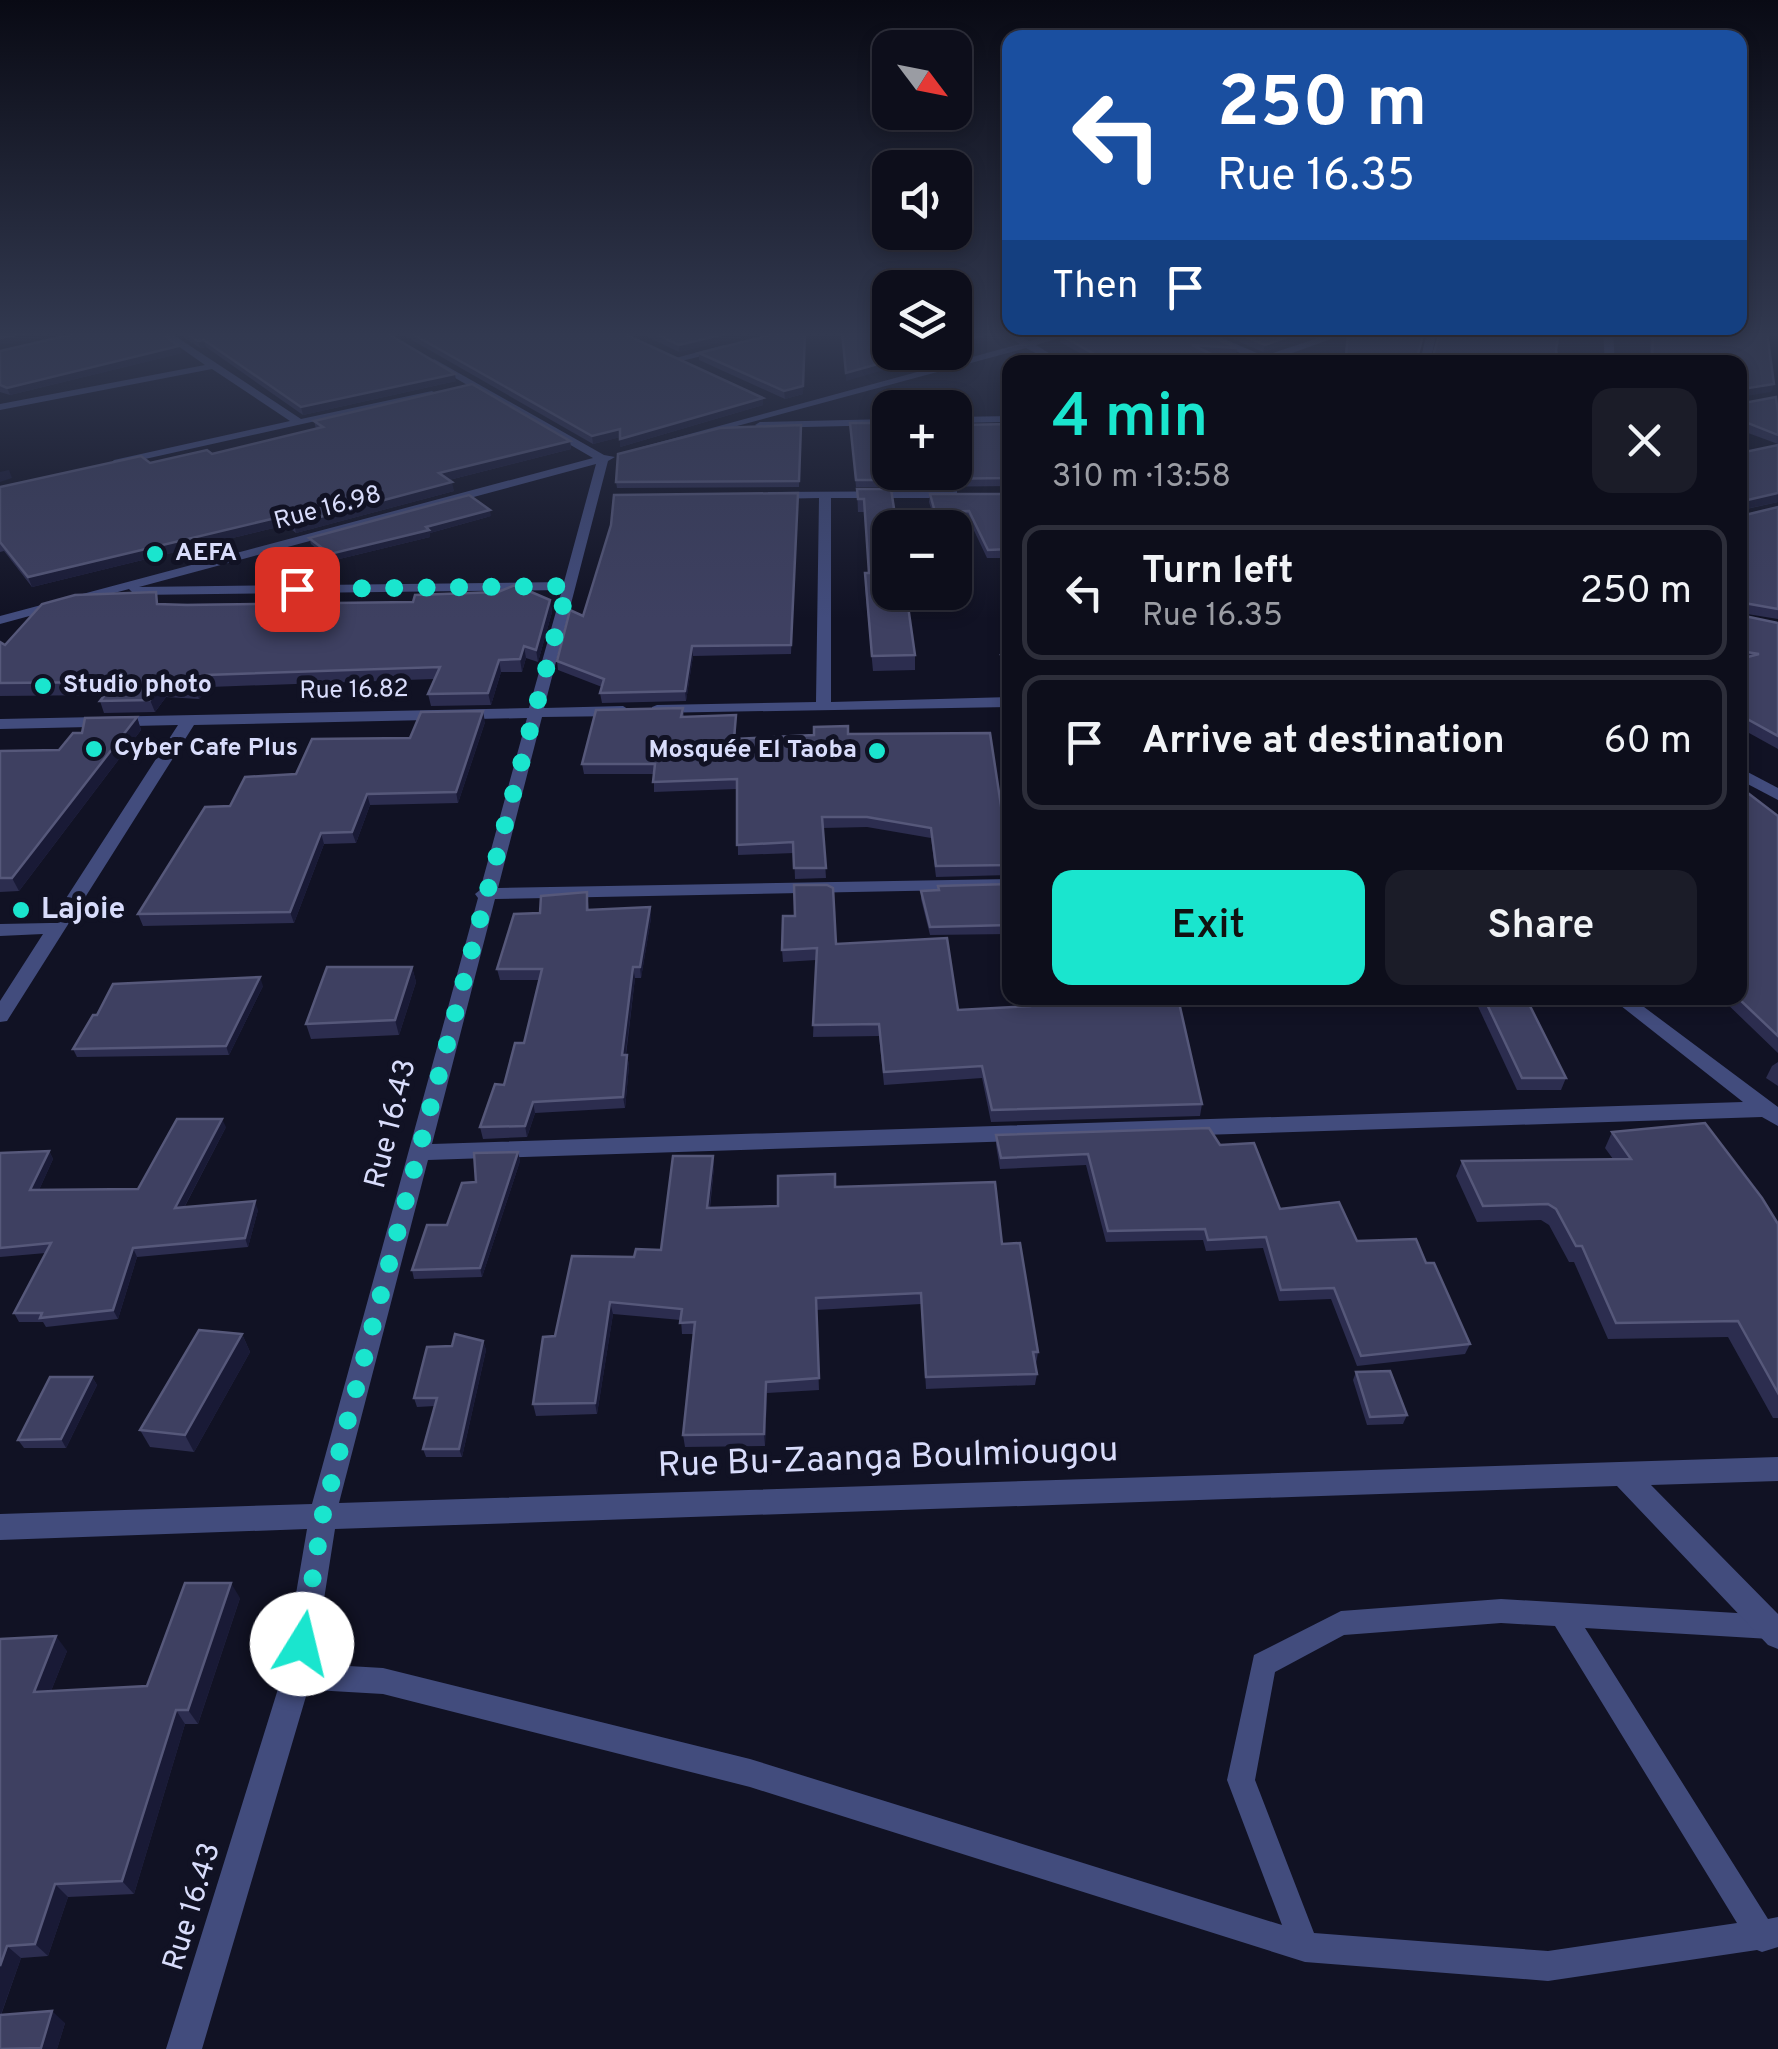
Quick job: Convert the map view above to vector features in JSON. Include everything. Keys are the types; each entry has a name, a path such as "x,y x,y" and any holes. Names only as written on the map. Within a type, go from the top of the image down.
{"street":[{"path":"95,468 273,428"},
{"path":"547,428 602,459"},
{"name":"Rue 16.98","path":"0,620 717,428"},
{"name":"Rue 16.43","path":"184,2049 297,1676 323,1514 533,712 568,586 602,496 602,459"},
{"path":"747,495 973,494"},
{"path":"823,706 825,495"},
{"path":"104,591 568,586"},
{"name":"Rue 16.82","path":"0,724 1002,702"},
{"path":"0,1016 188,720"},
{"path":"1747,777 1778,794"},
{"path":"484,894 1002,884"},
{"path":"0,930 56,928"},
{"path":"1629,1005 1772,1114"},
{"path":"419,1152 1772,1114"},
{"name":"Rue Bu-Zaanga Boulmiougou","path":"0,1527 1778,1468"},
{"path":"1623,1474 1774,1631"}],"lane":[{"path":"1305,1946 1241,1780 1264,1664 1341,1623 1500,1611 1774,1631"},
{"path":"297,1676 383,1682 750,1774 1305,1946 1548,1966 1770,1934 1562,1615"}],"building":[{"path":"320,428 547,428 570,441 439,473 452,482 294,524 284,516 28,577 0,542 0,487 141,456 150,463 207,450 212,454"},
{"path":"577,428 660,428 620,439 620,429 592,436"},
{"path":"720,428 801,428 799,481 616,482 618,454"},
{"path":"850,428 872,428 872,480 856,480"},
{"path":"972,428 1002,428 1002,478 972,478"},
{"path":"1759,428 1778,428 1778,435"},
{"path":"1778,445 1778,493 1747,500 1747,452"},
{"path":"857,489 891,490 894,510 872,510 872,610 909,610 915,655 872,656 864,499 858,499"},
{"path":"798,493 791,645 692,646 685,691 600,693 604,679 557,661 570,610 583,616 611,525 614,495"},
{"path":"930,494 1002,494 1002,549 988,550 972,510 934,510"},
{"path":"469,495 490,510 426,527 429,530 330,554 309,538"},
{"path":"1778,507 1778,609 1747,604 1747,515"},
{"path":"515,585 550,600 536,650 524,646 520,659 499,660 488,693 428,694 440,667 206,675 195,686 162,685 150,700 100,701 115,682 0,683 0,642 5,645 42,604 75,595 156,592 157,604 187,605 413,602 415,595 498,592"},
{"path":"1747,616 1778,623 1778,736 1747,719 1747,657 1759,654 1747,652"},
{"path":"683,708 681,717 736,715 734,739 814,735 814,727 848,726 848,734 990,733 1002,812 1002,865 936,866 931,828 867,817 822,817 826,868 794,868 793,842 737,845 737,779 653,782 655,764 582,764 596,710"},
{"path":"483,711 456,792 367,794 352,832 321,833 290,912 138,914 205,807 230,806 245,777 296,774 312,739 410,738 421,712"},
{"path":"137,717 12,878 0,878 0,751 59,750 73,733 82,733 85,718"},
{"path":"1747,792 1778,816 1778,1036 1745,1005"},
{"path":"1002,884 1002,925 930,927 921,891 939,890 938,886"},
{"path":"794,885 827,885 833,888 836,944 947,938 958,1010 1030,1005 1180,1005 1202,1104 992,1110 982,1066 884,1072 879,1024 813,1025 817,948 782,950 783,916 795,916"},
{"path":"587,892 587,910 650,907 640,967 633,967 622,1055 627,1055 623,1097 533,1102 525,1126 480,1127 495,1084 504,1085 515,1043 524,1043 542,969 497,969 514,914 540,913 541,896"},
{"path":"327,967 412,967 395,1020 306,1024"},
{"path":"260,977 226,1046 73,1049 113,984"},
{"path":"1487,1005 1530,1005 1566,1078 1522,1078"},
{"path":"177,1119 222,1119 175,1208 255,1201 245,1238 133,1248 113,1310 40,1318 42,1313 14,1313 51,1243 0,1248 0,1153 49,1151 30,1190 138,1189"},
{"path":"1705,1123 1778,1224 1778,1393 1738,1321 1616,1323 1582,1246 1576,1246 1556,1209 1548,1204 1483,1206 1462,1161 1631,1159 1612,1132"},
{"path":"1209,1128 1220,1145 1254,1143 1280,1209 1339,1202 1357,1241 1416,1239 1426,1263 1434,1263 1470,1344 1361,1356 1334,1288 1281,1290 1266,1237 1208,1240 1205,1229 1108,1231 1088,1154 1001,1158 996,1135"},
{"path":"518,1152 480,1268 412,1270 427,1225 447,1225 462,1183 476,1182 474,1153"},
{"path":"673,1156 713,1156 707,1208 778,1206 778,1176 835,1174 835,1187 995,1182 1002,1244 1020,1243 1038,1352 1033,1352 1037,1374 926,1377 921,1293 816,1298 819,1378 766,1382 764,1434 683,1435 695,1322 680,1323 682,1309 610,1302 595,1403 533,1404 543,1337 555,1336 572,1256 634,1257 636,1249 661,1250"},
{"path":"199,1330 242,1334 185,1435 140,1430"},
{"path":"455,1334 483,1341 459,1449 423,1449 437,1398 414,1398 427,1347 452,1346"},
{"path":"1390,1371 1407,1415 1370,1417 1356,1372"},
{"path":"50,1377 92,1377 61,1439 18,1440"},
{"path":"185,1583 231,1583 188,1710 176,1710 122,1881 55,1884 35,1944 7,1946 0,1966 0,1639 56,1636 34,1692 147,1686"},
{"path":"52,2011 41,2048 0,2049 0,2015"}],"place":[{"name":"AEFA","path":"155,554"},
{"name":"Studio photo","path":"43,686"},
{"name":"Cyber Cafe Plus","path":"94,749"},
{"name":"Mosquée El Taoba","path":"877,751"},
{"name":"Lajoie","path":"21,910"}],"route":[{"path":"297,589 568,586 323,1514 302,1644"}]}
